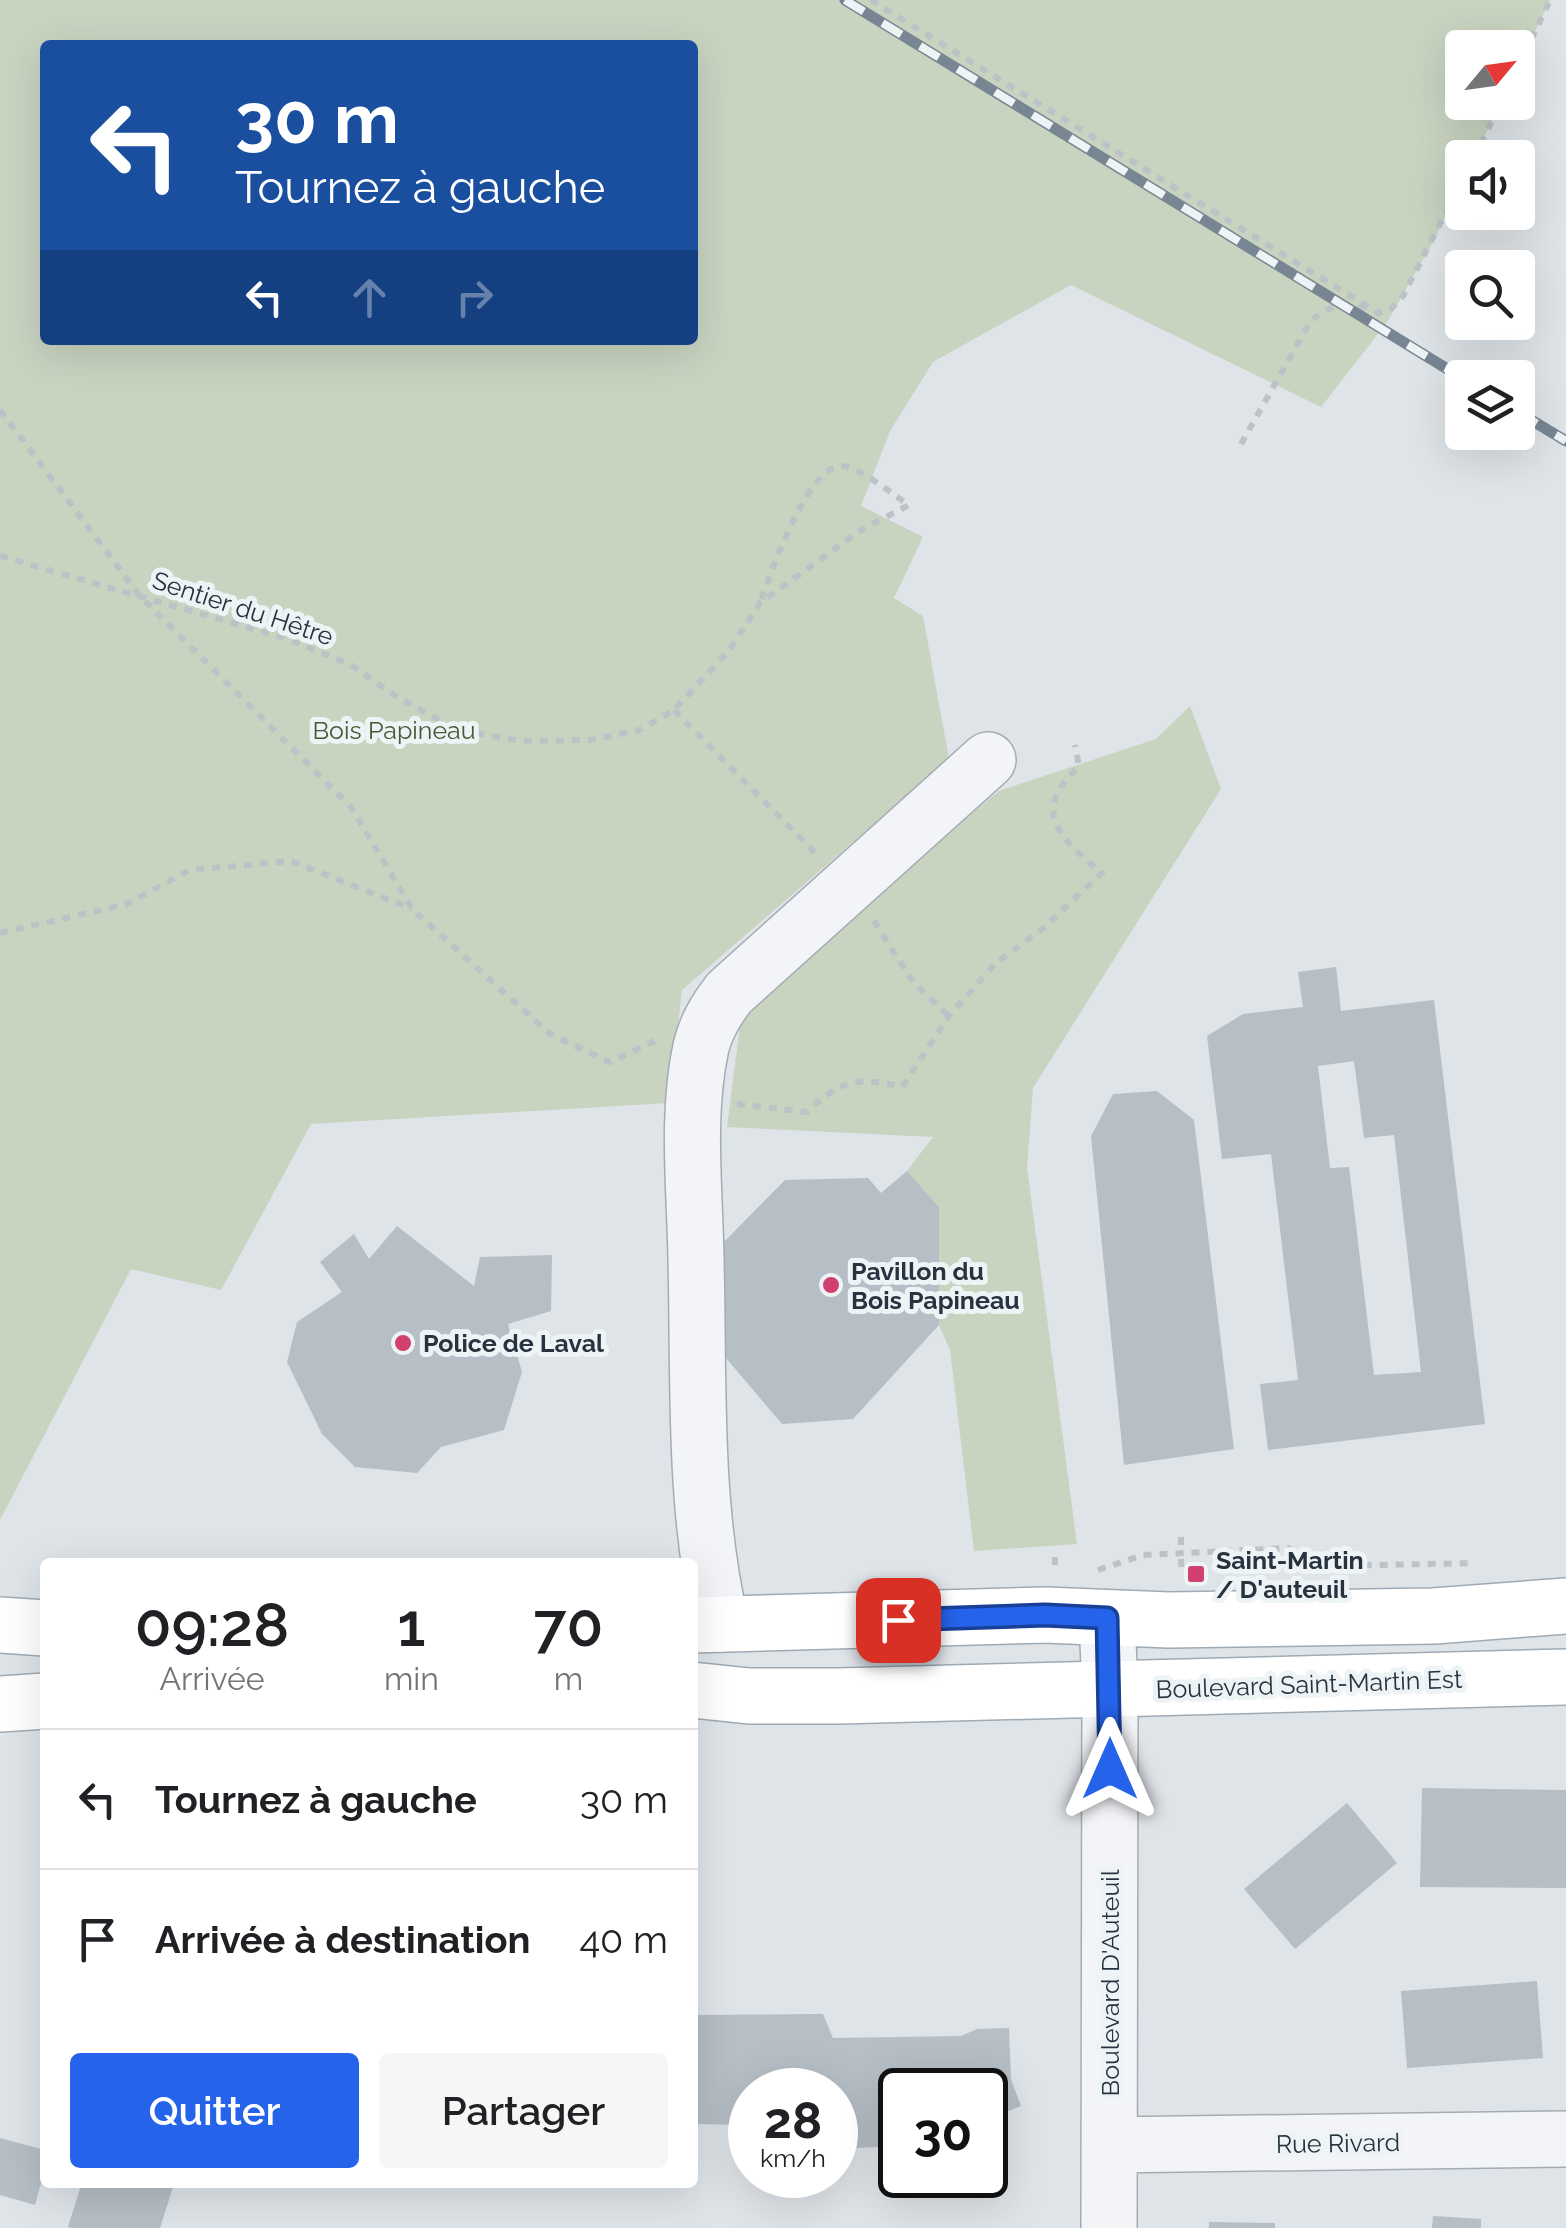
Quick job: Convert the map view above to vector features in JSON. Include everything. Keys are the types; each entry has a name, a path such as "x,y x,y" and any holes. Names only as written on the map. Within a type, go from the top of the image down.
{"main road":[{"path":"749,1696 707,1624 1045,1615 1097,1594 1169,1620 1434,1616 1566,1606"},
{"path":"0,1625 40,1628"},
{"name":"Boulevard Saint-Martin Est","path":"698,1691 749,1696 1566,1678"},
{"path":"0,1704 40,1701"}],"street":[{"path":"707,1624 711,1582 702,1444 696,1103 700,1050 715,1012 743,981 988,760"},
{"name":"Boulevard D'Auteuil","path":"1097,1594 1110,1690 1109,2228"},
{"name":"Rue Rivard","path":"1109,2145 1566,2139"}],"path":[{"path":"870,0 1378,312"},
{"path":"1535,32 1550,0"},
{"path":"1241,444 1310,322 1325,309 1341,303 1378,312 1390,308 1403,296 1445,214"},
{"path":"0,410 140,594 351,806 412,908 550,1034 610,1062 715,1012"},
{"name":"Sentier du Hêtre","path":"0,556 288,639 351,665 397,697 458,730 521,742 590,740 640,730 674,710 728,652 760,603 800,510 822,473 841,465 854,469 909,506 862,530 760,603"},
{"path":"674,710 848,888 870,913 913,982 949,1016"},
{"path":"696,1103 807,1112 847,1082 873,1080 902,1087 949,1016 996,963 1041,930 1102,873 1079,854 1052,816 1052,799 1079,766 1075,745"},
{"path":"0,933 127,904 190,870 292,861 412,908"},
{"path":"1181,1533 1181,1544"},
{"path":"1097,1594 1143,1554 1288,1548 1329,1566 1453,1564"},
{"path":"1181,1559 1182,1574"}],"green space":[{"name":"Bois Papineau","path":"0,0 1550,0 1535,32 1445,30 1445,120 1492,120 1482,140 1445,140 1445,217 1388,321 1321,407 1071,285 933,362 890,431 861,506 923,537 894,598 923,616 949,759 682,990 669,1103 311,1124 221,1290 131,1269 0,1520"},
{"path":"1190,706 1221,789 1033,1088 1027,1168 1077,1544 974,1551 950,1350 939,1325 939,1207 907,1171 933,1137 727,1127 743,1002 999,791 1156,739"}],"building":[{"path":"1336,967 1341,1011 1434,1000 1485,1424 1268,1450 1260,1384 1298,1380 1271,1154 1222,1159 1207,1036 1243,1014 1303,1007 1298,972","holes":["1354,1061 1364,1138 1394,1135 1421,1372 1374,1375 1349,1167 1330,1168 1318,1066"]},
{"path":"1157,1091 1194,1120 1234,1449 1124,1465 1091,1136 1113,1094"},
{"name":"Pavillon du Bois Papineau","path":"907,1171 939,1207 939,1325 853,1419 782,1424 726,1358 722,1244 785,1180 868,1178 881,1193"},
{"name":"Police de Laval","path":"397,1226 474,1286 480,1257 552,1255 551,1311 508,1324 522,1372 504,1430 441,1447 417,1473 355,1467 322,1434 287,1362 297,1322 342,1292 320,1262 354,1234 369,1259"},
{"path":"1422,1788 1566,1790 1566,1888 1420,1887"},
{"path":"1347,1803 1397,1863 1295,1949 1244,1889"},
{"path":"1537,1981 1543,2058 1407,2068 1401,1991"},
{"path":"823,2014 833,2038 961,2036 977,2029 1009,2028 1011,2079 1021,2106 1008,2111 1008,2068 878,2068 878,2147 858,2148 858,2068 728,2068 728,2125 698,2124 698,2015"},
{"path":"0,2138 40,2149 40,2187 35,2205 0,2195"},
{"path":"80,2188 173,2188 160,2228 68,2227"},
{"path":"1433,2216 1481,2219 1481,2228 1432,2228"},
{"path":"1209,2222 1275,2223 1275,2228 1209,2228"}],"railway":[{"path":"845,0 1445,368"},
{"path":"1535,422 1566,441"}],"place":[{"name":"Pavillon du Bois Papineau","path":"831,1285"},
{"name":"Police de Laval","path":"403,1343"},
{"name":"Saint-Martin / D'auteuil","path":"1196,1574"}],"route":[{"path":"898,1620 1045,1615 1107,1618 1110,1769"}]}
